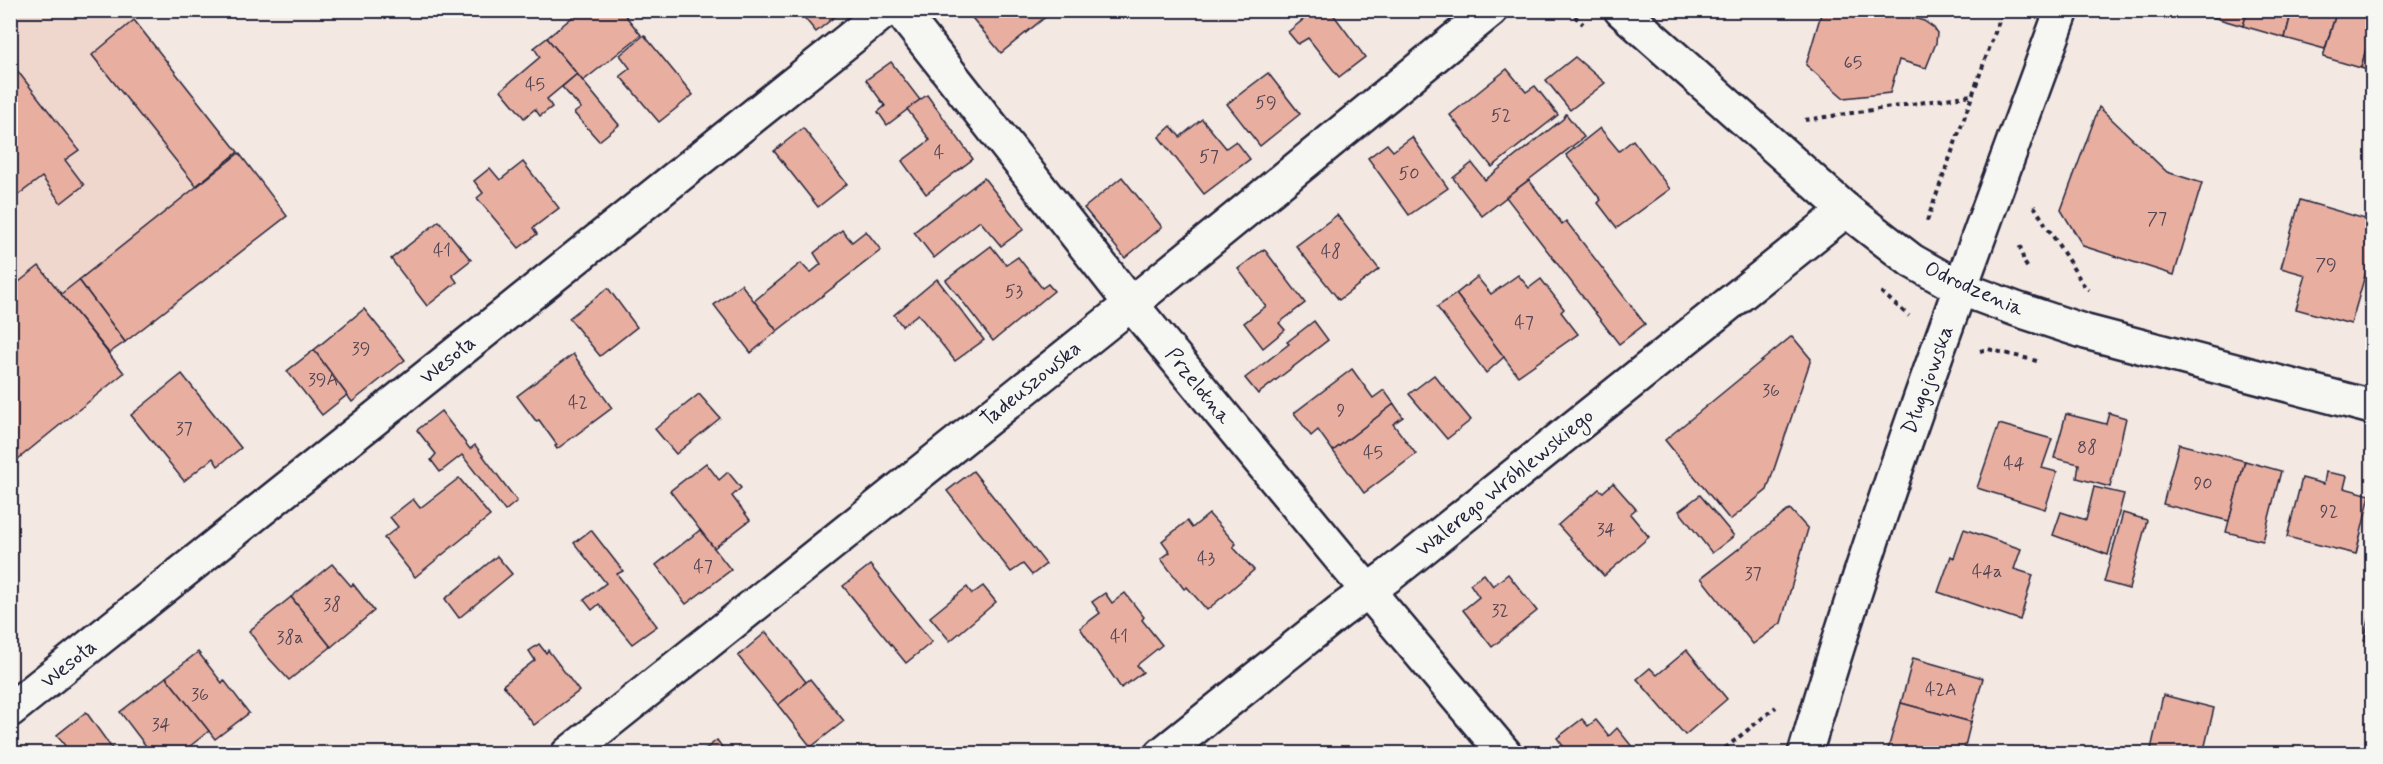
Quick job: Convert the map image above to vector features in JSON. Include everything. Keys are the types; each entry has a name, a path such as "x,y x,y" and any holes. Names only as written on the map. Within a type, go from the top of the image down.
{"street":[{"name":"Wesoła","path":"10,710 886,10"},
{"name":"Przelotna","path":"900,10 1131,304 1505,753"},
{"name":"Tadeuszowska","path":"568,753 1131,304 1491,10"},
{"name":"Odrodzenia","path":"1621,10 1846,210 1912,261 1960,288 2086,332 2373,407"},
{"name":"Długojowska","path":"1805,753 1860,578 1920,400 2062,10"},
{"name":"Walerego Wróblewskiego","path":"1162,753 1400,567 1846,210"}],"path":[{"path":"1568,10 1585,26"},
{"path":"1897,306 2003,10"},
{"path":"1796,122 1972,95"},
{"path":"2030,199 2083,284 2094,294"},
{"path":"1881,291 1910,318"},
{"path":"1718,753 1782,702"}],"shaded area":[{"path":"11,11 134,11 134,21 287,216 109,353 124,373 11,466"}],"building":[{"path":"581,10 621,10 641,35 583,81 547,38"},
{"path":"798,10 843,10 816,32"},
{"path":"974,10 1054,10 1001,53 969,14"},
{"path":"1315,10 1330,10 1365,57 1339,77 1308,38 1298,44 1288,32"},
{"path":"1827,10 1886,10 1924,21 1937,33 1936,43 1926,68 1899,60 1890,93 1844,98 1806,65 1821,14"},
{"path":"2204,10 2248,10 2243,26 2202,14"},
{"path":"2248,10 2292,10 2285,38 2243,26"},
{"path":"2292,10 2337,10 2325,49 2285,38"},
{"path":"2337,10 2372,10 2372,26 2361,68 2323,57"},
{"path":"134,20 238,152 196,186 92,55"},
{"path":"2372,26 2372,72 2361,68"},
{"path":"644,35 693,95 659,122 620,76 630,68 620,55"},
{"path":"547,38 577,74 547,99 552,107 540,116 535,109 524,118 501,90 540,57 534,48"},
{"path":"1575,57 1605,83 1570,110 1546,80"},
{"path":"891,62 920,100 887,125 878,112 885,106 866,80"},
{"path":"16,69 79,150 65,160 84,185 61,203 42,177 10,201 10,74"},
{"path":"1507,69 1526,92 1535,86 1558,115 1492,167 1450,115"},
{"path":"1268,73 1300,114 1260,146 1227,104"},
{"path":"577,74 619,125 599,141 574,113 581,108 562,87"},
{"path":"927,95 973,159 926,194 902,161 930,140 907,109"},
{"path":"2099,107 2167,172 2202,183 2174,275 2083,246 2061,210"},
{"path":"1566,114 1584,137 1482,216 1453,178 1472,163 1485,180 1563,119"},
{"path":"1202,119 1226,148 1236,141 1250,159 1204,194 1159,137 1171,126 1180,137"},
{"path":"803,128 847,184 818,207 774,151"},
{"path":"1600,128 1619,151 1633,140 1670,189 1617,228 1598,203 1601,200 1566,155"},
{"path":"1412,137 1448,188 1409,215 1368,158 1387,144 1393,151"},
{"path":"239,153 287,216 125,342 79,280"},
{"path":"523,162 559,208 533,228 537,234 519,248 477,198 483,193 474,181 490,168 500,180"},
{"path":"1122,177 1162,227 1125,258 1084,208"},
{"path":"984,178 1024,229 1001,246 980,221 934,258 914,232"},
{"path":"1529,180 1562,224 1566,221 1645,324 1619,344 1506,197"},
{"path":"2300,200 2372,221 2372,251 2351,324 2296,309 2306,275 2281,268"},
{"path":"1337,215 1379,269 1339,300 1296,246"},
{"path":"439,221 471,260 452,275 457,282 427,306 391,259"},
{"path":"842,230 852,242 866,231 881,250 777,331 754,301 801,263 810,273 821,264 814,253"},
{"path":"991,246 1006,265 1018,257 1042,288 1048,284 1054,291 993,341 946,280"},
{"path":"1264,249 1305,303 1279,323 1285,330 1263,348 1244,323 1266,306 1238,269"},
{"path":"39,266 124,373 18,459 10,449 10,289"},
{"path":"1518,275 1529,288 1541,279 1564,309 1561,312 1578,334 1518,376 1456,294 1477,277 1491,294"},
{"path":"937,279 984,340 955,361 918,314 902,326 894,315"},
{"path":"79,280 125,342 109,353 61,294"},
{"path":"741,284 777,331 751,353 714,305"},
{"path":"608,288 637,327 600,356 569,318"},
{"path":"1456,294 1504,357 1486,373 1437,307"},
{"path":"364,309 405,360 352,402 314,350"},
{"path":"1314,321 1328,340 1258,394 1245,378 1289,344 1287,342"},
{"path":"1792,336 1811,359 1767,490 1730,520 1665,440"},
{"path":"314,350 347,395 322,415 287,371"},
{"path":"573,354 612,408 557,449 555,446 557,445 539,420 536,421 517,396"},
{"path":"1352,369 1373,398 1384,390 1394,404 1333,451 1318,430 1311,436 1294,413"},
{"path":"182,374 241,448 218,466 213,458 184,481 131,415"},
{"path":"1434,375 1471,420 1447,439 1409,394"},
{"path":"699,394 720,418 676,454 655,429"},
{"path":"1394,404 1403,417 1393,424 1416,454 1364,493 1333,451"},
{"path":"441,411 470,449 475,445 517,501 505,511 462,455 440,472 431,460 436,454 417,430"},
{"path":"2109,413 2126,418 2110,487 2077,478 2079,464 2054,458 2066,414 2106,424"},
{"path":"1999,424 2052,439 2042,468 2057,472 2045,509 1977,488"},
{"path":"2179,444 2245,461 2229,521 2163,504"},
{"path":"10,449 18,459 10,465"},
{"path":"2245,461 2281,471 2263,541 2226,532"},
{"path":"706,463 719,480 728,472 741,488 732,496 750,520 714,548 670,491"},
{"path":"973,471 1046,564 1032,575 1023,564 1011,572 947,491"},
{"path":"2326,472 2347,476 2344,488 2370,495 2356,554 2287,537 2302,478 2324,484"},
{"path":"459,478 490,516 415,577 384,538 398,527 390,517 413,499 420,508"},
{"path":"1613,483 1636,509 1630,514 1649,537 1604,576 1558,525 1599,489 1603,492"},
{"path":"2094,487 2124,494 2108,555 2053,535 2061,512 2086,520"},
{"path":"1700,495 1734,536 1712,553 1679,511"},
{"path":"1790,509 1808,529 1781,623 1753,644 1701,578"},
{"path":"2123,513 2147,520 2129,589 2104,582"},
{"path":"1209,514 1236,544 1233,547 1254,570 1207,610 1187,587 1184,589 1161,559 1170,552 1162,541 1187,521 1192,528"},
{"path":"1964,529 2021,549 2014,569 2033,575 2020,620 1938,592 1951,556 1954,558"},
{"path":"591,530 623,571 617,574 657,626 632,644 599,604 592,610 584,600 606,583 574,543"},
{"path":"700,530 731,570 686,604 656,565"},
{"path":"497,556 512,574 459,618 445,599"},
{"path":"332,564 351,586 353,584 374,611 331,647 291,597"},
{"path":"870,565 932,642 906,663 843,586"},
{"path":"1484,574 1493,586 1508,574 1537,611 1492,647 1463,610 1479,597 1470,584"},
{"path":"983,586 996,602 950,641 930,617 967,587 972,594"},
{"path":"1105,593 1112,603 1125,593 1144,617 1142,620 1162,645 1137,665 1143,672 1121,688 1080,628 1100,613 1092,602"},
{"path":"291,597 331,647 289,680 266,655 249,631"},
{"path":"2372,608 2372,642 2364,640"},
{"path":"766,632 806,682 778,705 738,656"},
{"path":"539,644 546,653 548,650 579,691 534,725 503,685 535,660 529,651"},
{"path":"1687,650 1727,699 1685,735 1637,679 1650,668 1657,675"},
{"path":"198,652 222,683 224,680 249,713 215,739 166,677"},
{"path":"1913,658 1983,678 1971,722 1901,703"},
{"path":"166,677 209,731 180,754 152,754 120,712"},
{"path":"810,679 844,721 811,747 778,705"},
{"path":"2163,695 2214,708 2203,754 2150,754"},
{"path":"1901,703 1971,722 1963,754 1905,754 1888,749"},
{"path":"86,712 116,754 71,754 57,735"},
{"path":"1582,719 1588,726 1596,720 1609,736 1617,728 1638,754 1569,754 1557,738"},
{"path":"717,740 727,754 699,754"}]}
